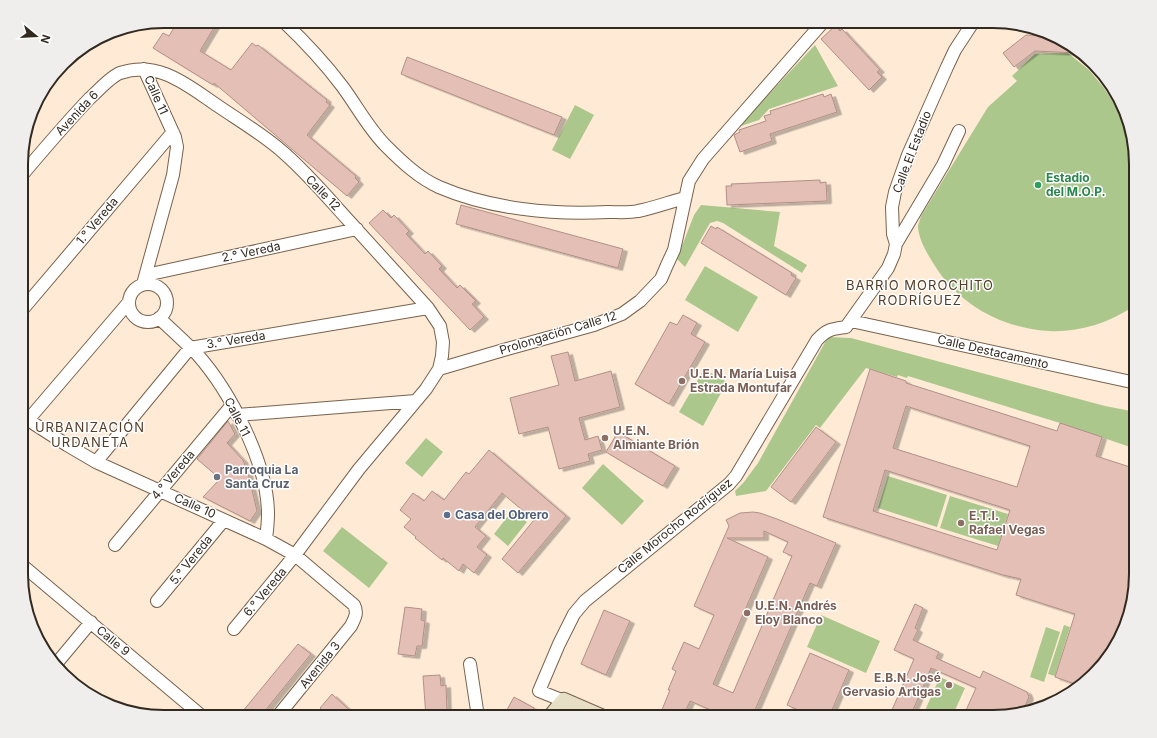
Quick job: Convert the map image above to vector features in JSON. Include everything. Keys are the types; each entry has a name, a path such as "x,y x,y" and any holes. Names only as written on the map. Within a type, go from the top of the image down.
{"main road":[{"path":"557,710 564,701 585,710"}],"street":[{"path":"290,28 326,65 343,87 364,120 385,146 423,177 438,186 459,195 514,208 579,214 637,211 685,198"},
{"name":"Prolongación Calle 12","path":"438,369 507,348 594,325 622,314 640,301 661,279 674,250 689,182 703,159 818,28"},
{"name":"Calle El Estadio","path":"848,324 888,268 894,254 896,244 893,234 892,207 895,192 908,156 947,66 955,50 969,28"},
{"name":"Avenida 6","path":"28,168 65,124 101,87 118,74 133,69 144,69"},
{"name":"Calle 11","path":"129,302 133,291 144,279 174,176 177,147 173,132 144,69"},
{"name":"Calle 12","path":"144,69 159,71 173,77 262,136 290,159 323,192 428,308 440,326 443,342 442,356 438,369"},
{"path":"896,244 943,165 959,131"},
{"name":"1.° Vereda","path":"28,303 173,132"},
{"name":"2.° Vereda","path":"144,279 357,229"},
{"path":"28,415 129,302 133,314 142,321 154,321 159,318 166,309 166,297 160,287 149,283 144,279"},
{"name":"3.° Vereda","path":"96,462 190,348 428,308"},
{"name":"Calle 11","path":"159,318 197,355 218,381 235,410 249,439 263,481 268,514 266,539"},
{"name":"Calle Destacamento","path":"848,324 1129,382"},
{"name":"Calle Morocho Rodríguez","path":"564,701 539,691 559,644 574,614 585,601 600,588 729,484 736,476 817,340 824,332 848,324"},
{"path":"296,556 360,468 426,389 438,369"},
{"path":"235,410 416,401"},
{"name":"4.° Vereda","path":"115,545 160,491 235,410"},
{"name":"Calle 10","path":"28,420 61,442 96,462 266,539 296,556 354,605 356,611"},
{"name":"5.° Vereda","path":"157,601 224,520"},
{"name":"6.° Vereda","path":"234,629 296,556"},
{"name":"Calle 9","path":"28,570 195,710"},
{"name":"Avenida 3","path":"283,710 352,626 356,618 356,611"},
{"path":"59,660 90,622"},
{"path":"470,664 477,710"}],"green space":[{"path":"815,45 838,86 769,109 759,120 738,127"},
{"name":"Estadio del M.O.P.","path":"1068,53 1089,70 1104,88 1116,107 1122,121 1129,155 1129,309 1095,325 1072,330 1050,331 1016,325 1000,320 970,303 945,280 935,266 922,243 918,227 921,216 988,107 1017,81 1012,76 1035,54"},
{"path":"575,105 594,115 570,159 552,150"},
{"path":"701,205 780,212 774,246 807,265 802,273 723,223 717,221 710,223 685,267 677,259 694,215"},
{"path":"705,266 758,297 738,332 685,300"},
{"path":"828,337 851,338 1105,406 1129,411 1129,447 1060,423 908,376 907,378 898,375 897,377 866,368 820,428 816,425 766,491 736,496 735,491 744,482 758,463"},
{"path":"704,369 727,382 703,426 679,412"},
{"path":"426,438 443,452 422,477 405,463"},
{"path":"603,464 644,501 622,525 582,488"},
{"path":"888,476 947,495 937,527 878,508"},
{"path":"950,496 1008,514 998,546 940,528"},
{"path":"512,511 527,522 508,546 494,534"},
{"path":"342,527 388,563 369,588 323,551"},
{"path":"821,615 880,641 866,673 807,647"},
{"path":"1064,625 1070,627 1055,676 1048,674"},
{"path":"1046,627 1060,632 1044,682 1030,677"},
{"path":"940,677 965,688 955,710 925,710"}],"building":[{"path":"174,28 214,28 200,51 231,70 252,43 256,46 258,45 327,100 326,102 330,105 307,135 356,176 355,178 359,182 347,196 214,83 213,85 153,48 163,33 169,36"},
{"path":"833,28 837,28 840,31 842,29 880,70 877,72 882,77 869,90 821,39"},
{"path":"1026,35 1036,35 1045,38 1070,53 1035,51 1014,67 1003,53"},
{"path":"407,57 562,117 554,135 401,74"},
{"path":"823,94 824,97 831,94 837,112 770,134 772,141 740,152 734,135 740,132 739,130 766,121 764,116 771,114 770,111"},
{"path":"820,180 820,183 826,182 827,201 727,205 726,186 732,186 731,184"},
{"path":"461,205 623,249 618,268 456,224"},
{"path":"383,210 391,218 394,215 409,231 406,234 425,254 428,251 442,266 439,269 457,288 460,285 476,301 472,304 484,317 470,330 369,223"},
{"path":"711,226 716,229 717,227 792,273 791,275 796,278 786,295 701,243"},
{"path":"683,315 697,323 691,334 705,342 669,404 635,384 670,322 677,325"},
{"path":"568,352 575,381 611,371 620,407 579,418 585,440 598,436 602,450 588,454 590,461 559,469 548,427 519,434 510,398 559,385 551,356"},
{"path":"870,369 906,381 906,383 1057,431 1060,423 1102,437 1096,456 1129,467 1129,583 1122,617 1115,634 1095,664 1073,683 1055,677 1075,614 1016,595 1021,579 1003,575 823,517","holes":["906,406 1030,446 1017,487 893,448","885,470 1010,510 997,550 873,511"]},
{"name":"Parroquia La Santa Cruz","path":"228,421 235,434 227,443 243,460 248,473 257,511 250,521 203,497 219,480 216,478 218,477 197,459"},
{"path":"816,427 836,442 791,502 771,487"},
{"path":"618,432 675,466 663,486 606,452"},
{"path":"489,450 566,516 518,573 502,559 534,520 502,493 475,527 486,536 477,547 487,555 474,573 463,564 459,571 443,558 442,560 404,527 411,519 400,510 413,493 424,501 432,491 444,500 466,472 469,474"},
{"path":"740,513 760,513 836,543 817,586 810,583 755,710 711,710 690,701 686,710 662,710 676,671 672,669 684,642 699,649 714,615 694,606 729,526 726,520","holes":["764,531 788,542 783,552 792,556 733,693 713,684 768,557 727,538 764,538"]},
{"path":"915,604 923,608 915,628 918,630 913,640 939,652 936,658 980,678 983,671 1027,692 1029,697 1025,706 1019,707 1002,710 966,710 976,688 931,668 913,710 892,710 914,659 894,650"},
{"path":"405,607 422,609 421,620 425,621 422,646 417,646 415,656 398,654"},
{"path":"604,610 630,621 606,675 581,664"},
{"path":"298,644 311,654 266,710 244,710"},
{"path":"810,653 849,670 832,710 798,710 787,705"},
{"path":"440,675 441,686 446,685 447,710 425,710 423,676"},
{"path":"332,694 349,710 322,710 320,708"},
{"path":"514,697 534,708 533,710 507,710"}],"place":[{"name":"Estadio del M.O.P.","path":"1038,185"},
{"name":"U.E.N. María Luisa Estrada Montufar","path":"682,381"},
{"name":"U.E.N. Almiante Brión","path":"605,438"},
{"name":"Parroquia La Santa Cruz","path":"217,477"},
{"name":"Casa del Obrero","path":"447,515"},
{"name":"E.T.I. Rafael Vegas","path":"961,523"},
{"name":"U.E.N. Andrés Eloy Blanco","path":"747,613"},
{"name":"E.B.N. José Gervasio Artigas","path":"949,685"}],"district":[{"name":"BARRIO MOROCHITO RODRÍGUEZ","path":"920,292"},
{"name":"URBANIZACIÓN URDANETA","path":"90,434"}]}
